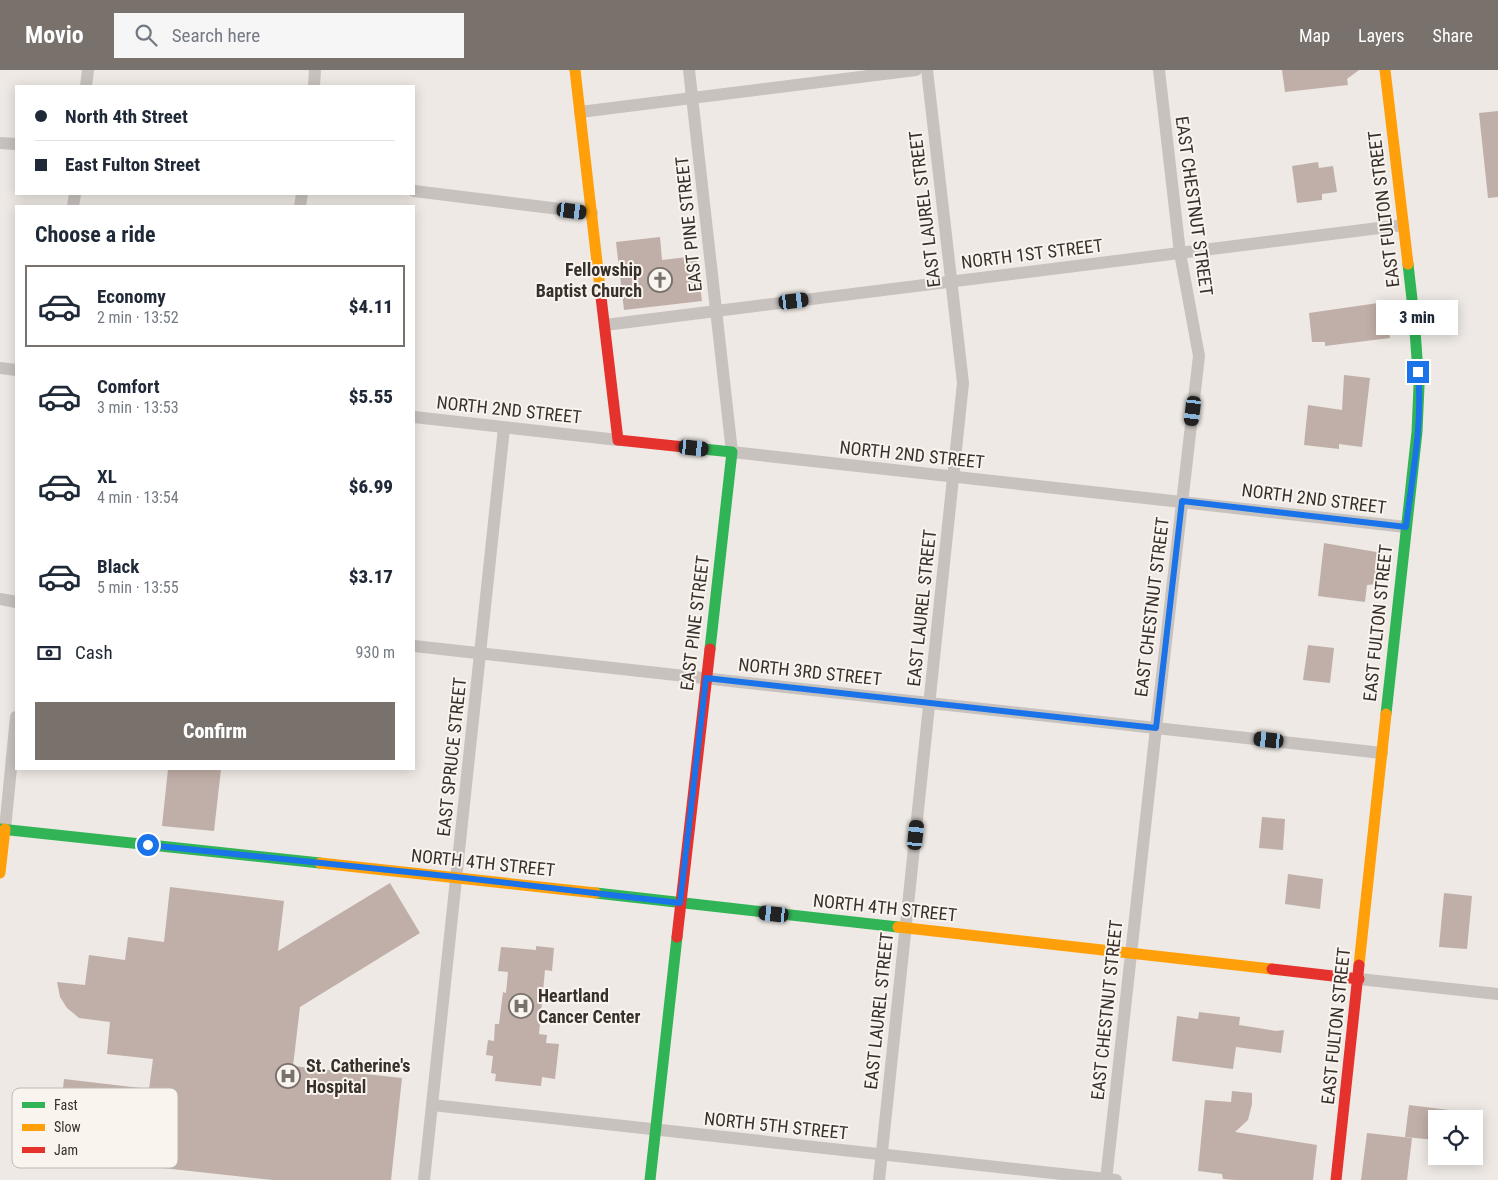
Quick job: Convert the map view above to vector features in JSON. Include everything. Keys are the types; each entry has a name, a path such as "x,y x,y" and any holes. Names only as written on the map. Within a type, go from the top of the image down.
{"main road":[{"path":"575,70 618,440"},
{"name":"EAST FULTON STREET","path":"1336,1180 1417,432 1419,386 1414,317 1385,70"},
{"name":"NORTH 2ND STREET","path":"618,440 732,452"},
{"name":"EAST PINE STREET","path":"650,1180 732,452"},
{"path":"0,873 2,829"},
{"name":"NORTH 4TH STREET","path":"2,829 456,877 1359,979"}],"street":[{"path":"86,85 88,70"},
{"path":"314,85 315,70"},
{"name":"EAST PINE STREET","path":"689,70 732,452"},
{"path":"580,112 916,70"},
{"name":"EAST LAUREL STREET","path":"879,1180 963,383 927,70"},
{"name":"EAST CHESTNUT STREET","path":"1110,1180 1131,953 1199,356 1180,253 1159,70"},
{"path":"0,142 15,144"},
{"path":"415,191 592,213"},
{"name":"NORTH 1ST STREET","path":"605,325 1403,225"},
{"path":"0,368 15,370"},
{"name":"NORTH 2ND STREET","path":"415,418 618,440"},
{"name":"EAST SPRUCE STREET","path":"424,1180 504,428"},
{"name":"NORTH 2ND STREET","path":"732,452 1406,527"},
{"path":"0,599 15,602"},
{"name":"NORTH 3RD STREET","path":"415,646 1382,753"},
{"path":"2,829 15,725"},
{"name":"NORTH 4TH STREET","path":"1359,979 1498,994"},
{"name":"NORTH 5TH STREET","path":"432,1105 1110,1180"}],"building":[{"path":"1282,70 1359,70 1347,79 1348,85 1285,92"},
{"path":"1498,111 1498,197 1488,198 1479,113"},
{"path":"1318,162 1319,168 1333,166 1337,192 1322,194 1322,200 1297,203 1292,166"},
{"name":"Fellowship Baptist Church","path":"660,237 662,260 696,256 702,301 624,310 616,242"},
{"path":"1385,302 1390,338 1325,346 1325,342 1312,342 1309,313"},
{"path":"1344,375 1370,378 1362,447 1339,444 1339,449 1304,445 1308,405 1342,410"},
{"path":"1324,543 1382,553 1377,584 1367,585 1365,602 1318,596"},
{"path":"1308,645 1334,648 1330,683 1303,680"},
{"path":"168,770 221,770 214,831 162,826"},
{"path":"1262,817 1285,819 1283,850 1259,848"},
{"path":"1288,874 1323,879 1320,909 1285,904"},
{"path":"390,883 420,933 300,1007 293,1066 402,1078 391,1180 273,1180 163,1168 178,1168 178,1088 149,1088 153,1059 107,1054 110,1022 79,1018 67,1008 60,997 57,982 85,985 89,955 125,960 128,937 164,942 170,887 284,901 278,951"},
{"path":"1444,893 1472,896 1467,949 1439,947"},
{"name":"Heartland Cancer Center","path":"536,946 554,948 552,971 545,970 539,1034 547,1035 546,1043 559,1044 555,1079 542,1077 541,1086 495,1081 496,1074 491,1073 493,1056 486,1055 488,1040 494,1041 495,1024 499,1024 503,992 506,993 508,972 498,971 501,947 536,950"},
{"path":"1199,1012 1240,1017 1239,1025 1276,1031 1284,1030 1281,1053 1236,1047 1233,1069 1172,1061 1177,1016 1198,1019"},
{"path":"64,1079 140,1088 63,1088"},
{"path":"1232,1091 1252,1093 1252,1104 1248,1120 1235,1132 1317,1145 1313,1180 1223,1179 1222,1174 1198,1171 1205,1100 1231,1102"},
{"path":"1409,1105 1449,1110 1428,1110 1428,1139 1405,1137"},
{"path":"1367,1133 1412,1138 1407,1180 1361,1180"}],"traffic: fast":[{"path":"1386,714 1417,432 1419,386 1408,264"},
{"path":"703,449 732,452 710,649"},
{"path":"0,829 320,863"},
{"path":"596,893 898,927"},
{"path":"650,1180 677,937"}],"traffic: slow":[{"path":"575,70 601,297"},
{"path":"1385,70 1408,264"},
{"path":"1359,965 1386,714"},
{"path":"0,873 5,829"},
{"path":"320,863 596,893"},
{"path":"898,927 1272,969"}],"traffic: jam":[{"path":"601,297 618,440 703,449"},
{"path":"677,937 710,649"},
{"path":"1336,1180 1359,965"},
{"path":"1272,969 1359,979"}],"place":[{"name":"Fellowship Baptist Church","path":"660,280"},
{"name":"Heartland Cancer Center","path":"521,1006"},
{"name":"St. Catherine's Hospital","path":"288,1076"}],"route":[{"path":"148,845 456,877 680,903 706,678 1156,728 1182,501 1406,527 1417,432 1418,372"}]}
